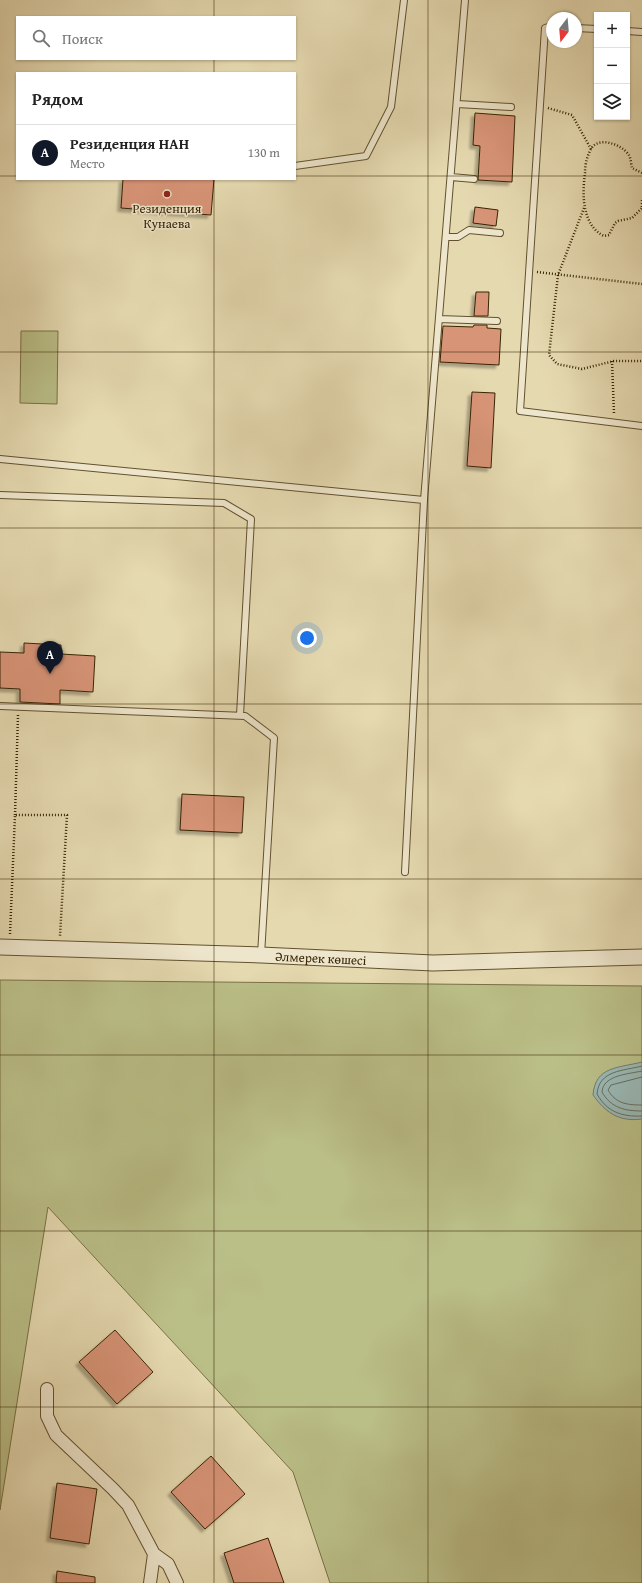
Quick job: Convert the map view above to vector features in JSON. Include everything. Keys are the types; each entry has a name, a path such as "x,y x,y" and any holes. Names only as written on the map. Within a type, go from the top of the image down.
{"street":[{"name":"Әлмерек көшесі","path":"4,947 261,955 433,963 642,958"},
{"path":"47,1389 47,1416 56,1435 128,1505 154,1554 168,1564 177,1583"},
{"path":"150,1583 154,1554"}],"lane":[{"path":"296,166 366,156 391,107 404,0"},
{"path":"405,872 424,500 465,0"},
{"path":"546,27 520,411 642,426"},
{"path":"582,28 594,29"},
{"path":"630,31 642,32"},
{"path":"457,104 511,108"},
{"path":"451,177 474,179"},
{"path":"446,237 458,237 469,230 500,233"},
{"path":"439,319 497,321"},
{"path":"0,459 424,500"},
{"path":"0,495 224,502 251,519 240,715"},
{"path":"0,706 240,715 245,716 274,738 261,955"}],"path":[{"path":"540,105 572,115 591,148"},
{"path":"642,173 632,168 629,154 620,147 608,142 596,144 591,148 586,164 583,188 584,208 592,227 599,234 604,236 609,235 615,223 618,221 632,218 642,207 642,200"},
{"path":"584,208 558,275 549,355 557,364 582,369 612,361 642,360"},
{"path":"529,271 642,284"},
{"path":"612,361 615,423"},
{"path":"4,947 15,815 18,706"},
{"path":"15,815 68,815 60,949"}],"green space":[{"path":"21,331 58,331 57,404 20,403"},
{"path":"0,980 642,986 642,1583 330,1583 293,1472 48,1207 0,1510"}],"water":[{"path":"642,1062 642,1119 626,1119 614,1115 603,1107 593,1095 598,1078 603,1073 617,1067"}],"building":[{"path":"475,113 515,116 512,182 478,180 480,146 473,145"},
{"name":"Резиденция Кунаева","path":"123,180 214,180 211,215 121,208"},
{"path":"475,207 498,210 496,226 473,223"},
{"path":"476,292 489,292 488,316 474,316"},
{"path":"474,325 487,325 487,328 501,329 499,365 440,362 443,326 473,327"},
{"path":"472,392 495,393 491,468 467,466"},
{"path":"24,643 61,645 61,654 95,656 93,692 60,690 60,704 20,702 20,689 0,688 0,652 24,653"},
{"path":"182,794 244,797 242,833 180,830"},
{"path":"115,1330 153,1372 117,1404 79,1362"},
{"path":"211,1456 245,1494 205,1529 171,1492"},
{"path":"57,1483 97,1489 89,1544 50,1538"},
{"path":"268,1538 284,1583 234,1583 224,1553"},
{"path":"57,1571 95,1577 95,1583 56,1583"}],"place":[{"name":"Резиденция Кунаева","path":"167,194"},
{"name":"Резиденция НАН","path":"50,674"}]}
